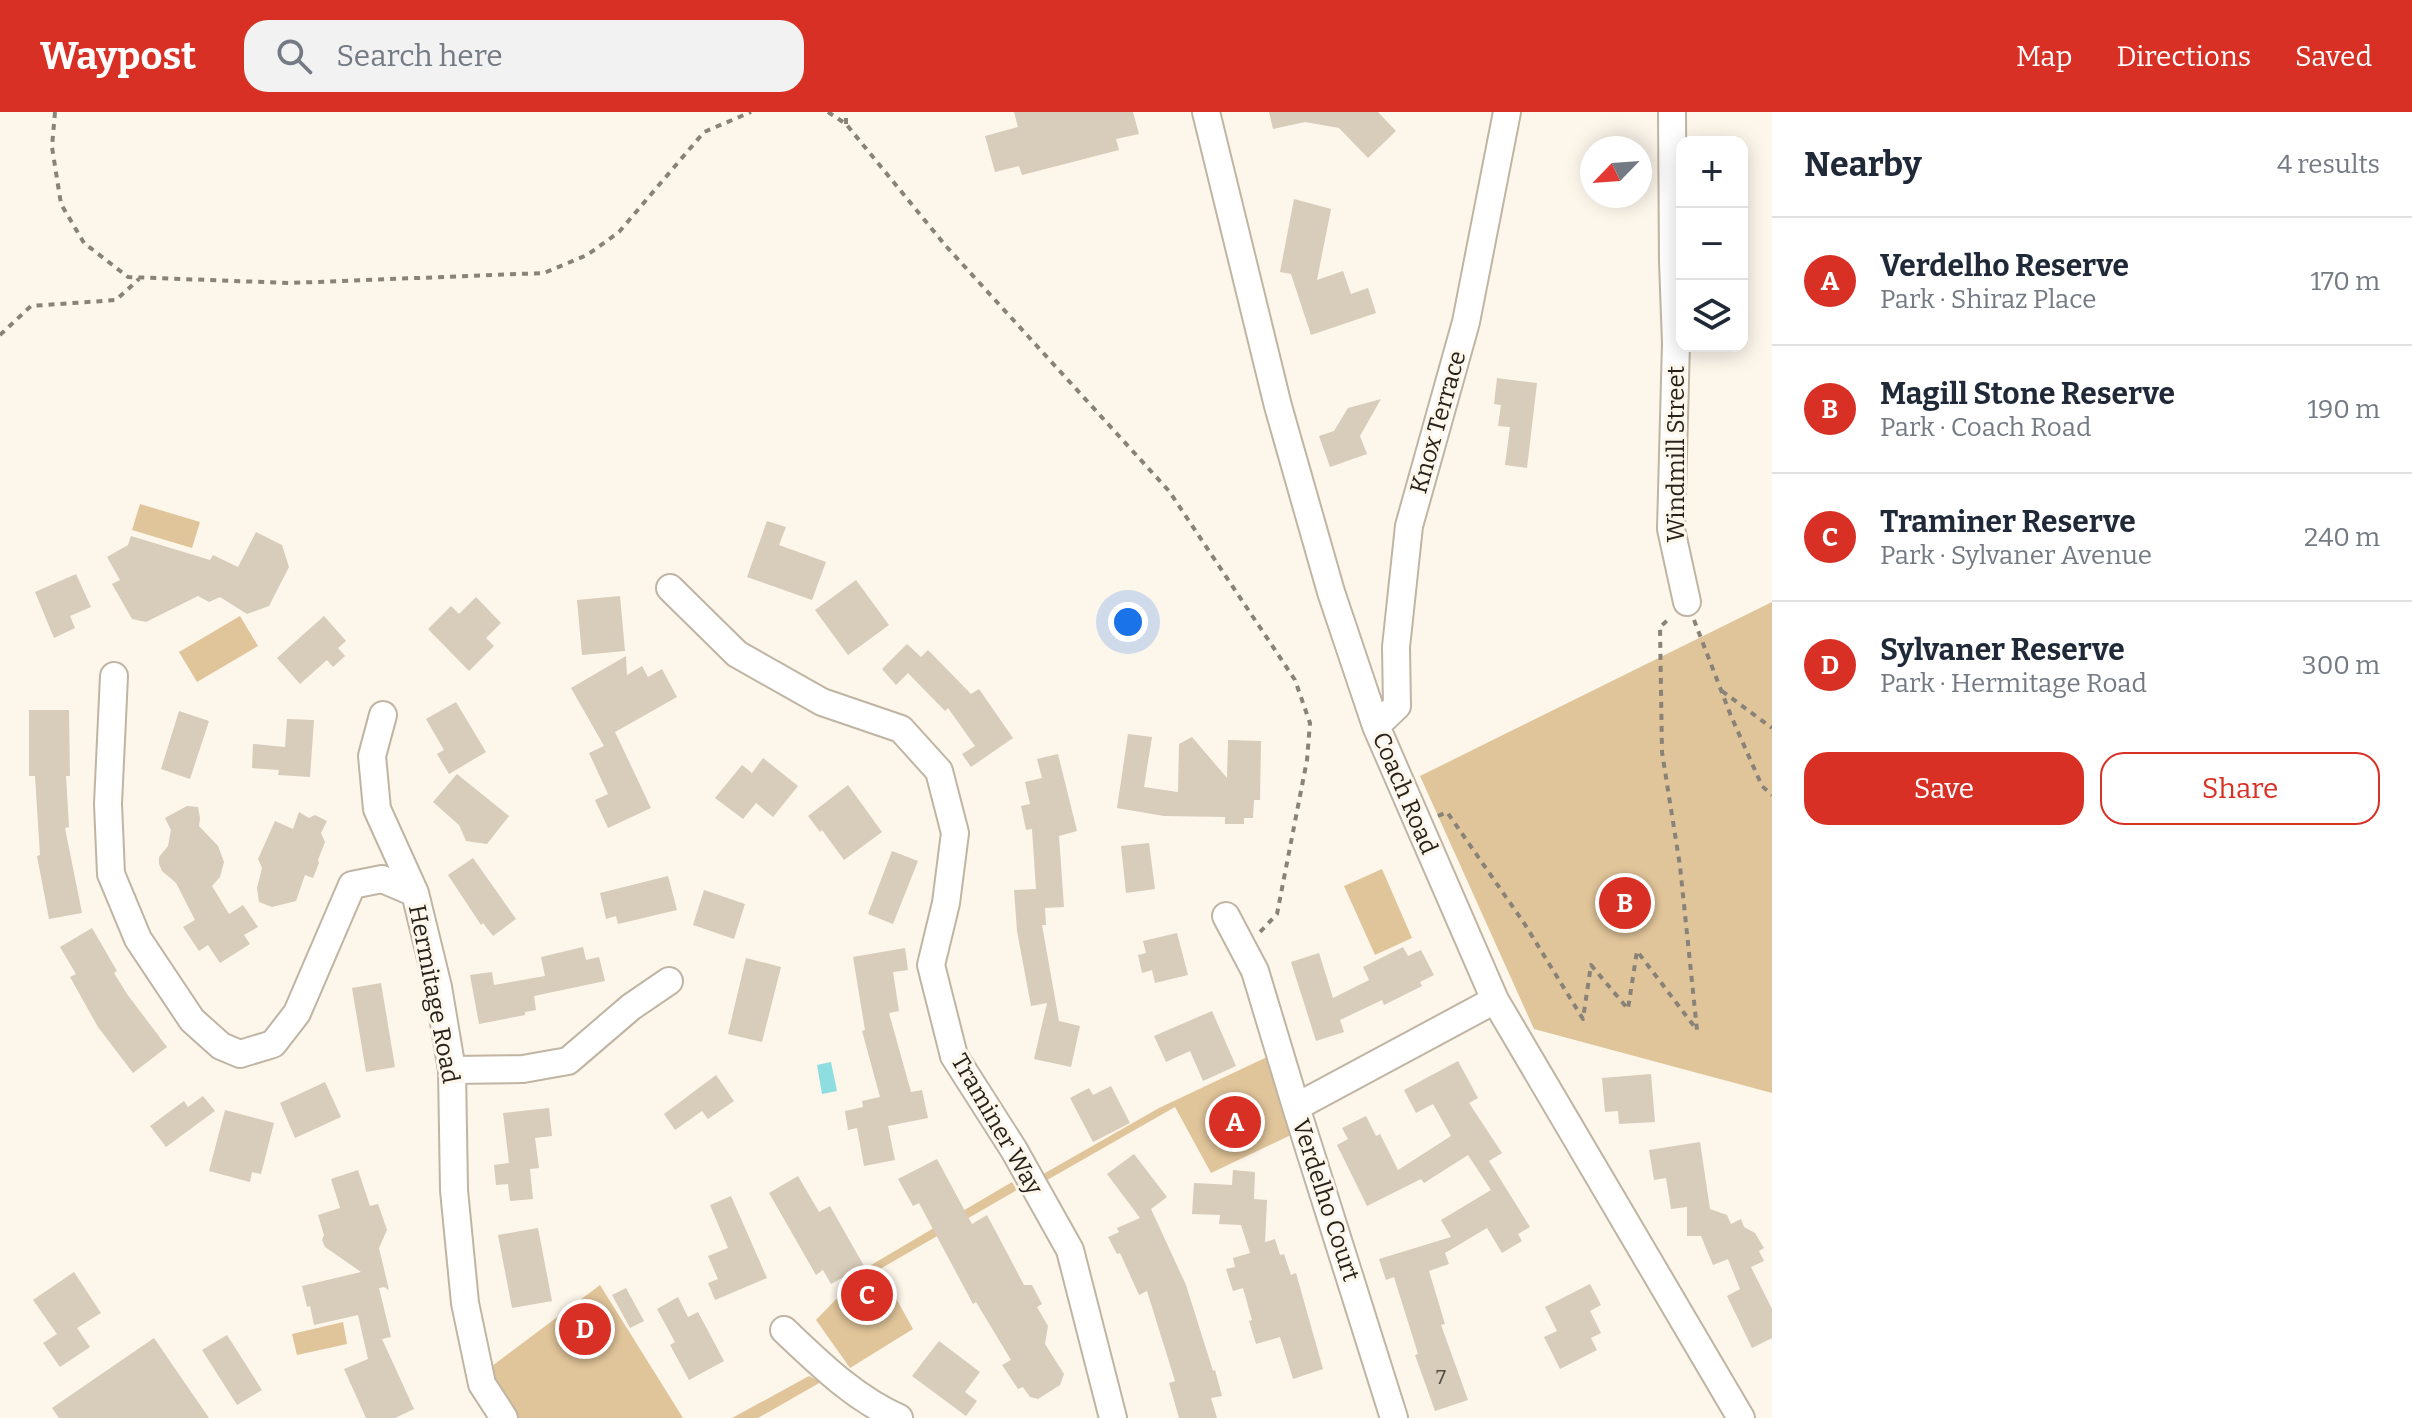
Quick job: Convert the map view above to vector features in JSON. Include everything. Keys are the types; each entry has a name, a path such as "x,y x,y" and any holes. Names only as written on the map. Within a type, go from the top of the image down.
{"street":[{"name":"Coach Road","path":"1206,112 1278,406 1331,592 1376,726 1495,1000 1741,1418"},
{"name":"Knox Terrace","path":"1376,726 1397,706 1396,647 1409,526 1466,322 1507,112"},
{"name":"Windmill Street","path":"1672,112 1676,343 1671,529 1687,602"},
{"name":"Traminer Way","path":"670,588 737,654 822,702 901,729 939,771 955,833 946,903 931,965 954,1056 1014,1150 1070,1250 1110,1417"},
{"path":"114,676 108,804 111,874 138,939 192,1020 221,1046 240,1054 273,1044 297,1013 352,885 382,879 415,893"},
{"name":"Hermitage Road","path":"383,715 372,756 377,809 415,893 438,987 452,1070 454,1190 465,1303 482,1384 504,1418"},
{"path":"1226,916 1255,971 1296,1107"},
{"path":"452,1070 523,1069 568,1061 631,1007 669,981"},
{"name":"Verdelho Court","path":"1394,1418 1296,1107 1495,1000"},
{"path":"784,1330 839,1382 877,1408 899,1418"}],"path":[{"path":"55,112 52,147 61,204 84,243 128,277 290,283 544,273 587,255 619,232 704,132 751,112"},
{"path":"828,112 846,124 945,245 1169,491 1295,680 1310,723 1307,760 1277,914 1244,948"},
{"path":"846,112 846,124"},
{"path":"0,335 31,306 116,300 140,278"},
{"path":"1419,827 1447,812 1524,923 1583,1019 1591,965 1628,1009 1637,951 1697,1030 1680,866 1662,752 1660,627 1687,602 1762,786 1772,795"},
{"path":"1722,691 1772,728"}],"shaded area":[{"path":"140,504 200,522 192,548 132,530"},
{"path":"1772,602 1772,1093 1534,1029 1420,776"},
{"path":"240,616 258,646 197,682 179,652"},
{"path":"1382,869 1412,938 1375,955 1344,886"},
{"path":"1267,1057 1291,1135 1211,1173 1175,1107 1042,1183 1038,1177 1159,1108"},
{"path":"1012,1182 1017,1190 880,1269 913,1329 850,1368 816,1320 866,1268"},
{"path":"600,1285 683,1418 507,1418 484,1372"},
{"path":"343,1322 347,1344 297,1355 292,1334"},
{"path":"809,1376 821,1382 758,1418 732,1418"}],"water":[{"path":"831,1062 837,1091 822,1094 817,1065"}],"building":[{"path":"1014,112 1133,112 1139,134 1116,139 1119,150 1022,175 1019,166 995,172 985,136 1018,127"},
{"path":"1269,112 1378,112 1396,131 1368,158 1339,128 1305,122 1273,129"},
{"path":"1294,199 1331,209 1317,280 1343,271 1351,294 1368,288 1376,313 1311,335 1291,274 1280,272"},
{"path":"1497,378 1537,383 1527,468 1505,465 1510,427 1498,426 1501,405 1494,404"},
{"path":"1381,399 1360,436 1367,454 1330,467 1319,436 1334,431 1348,408"},
{"path":"767,521 786,527 779,545 826,562 812,600 747,577"},
{"path":"256,532 282,545 289,567 269,606 247,614 220,597 209,602 198,596 146,622 132,619 112,584 120,580 107,557 128,545 131,536 210,560 213,555 238,567"},
{"path":"76,574 91,607 70,616 75,628 54,638 35,592"},
{"path":"856,580 889,625 848,655 815,610"},
{"path":"620,596 625,651 582,655 577,600"},
{"path":"476,597 501,623 486,638 494,646 469,671 428,629 451,606 459,614"},
{"path":"324,616 346,641 338,648 345,656 333,667 327,660 300,684 277,658"},
{"path":"907,644 921,657 928,650 971,694 979,689 1013,738 971,767 962,754 975,746 948,708 945,711 908,673 896,685 882,669"},
{"path":"626,656 627,675 642,666 648,677 662,669 677,697 615,732 651,808 608,828 595,800 608,794 589,753 604,746 571,688"},
{"path":"456,702 486,752 449,774 437,754 444,750 426,719"},
{"path":"29,710 69,710 70,776 66,776 69,827 65,828 82,913 49,919 37,856 40,855 35,776 29,776"},
{"path":"179,711 209,721 190,779 161,769"},
{"path":"287,719 314,720 310,777 278,775 279,770 252,768 253,744 285,747"},
{"path":"1128,734 1152,737 1144,787 1178,792 1179,744 1192,737 1227,778 1228,740 1261,741 1260,800 1254,800 1253,818 1244,818 1244,824 1225,824 1225,817 1164,816 1117,808"},
{"path":"1058,754 1077,831 1059,836 1064,907 1045,908 1046,925 1042,925 1059,1021 1080,1026 1071,1067 1034,1059 1047,1003 1031,1006 1017,931 1014,890 1036,889 1032,829 1026,830 1021,806 1030,804 1025,782 1042,778 1037,759"},
{"path":"763,758 798,786 773,817 756,803 743,819 715,798 742,765 752,773"},
{"path":"457,774 509,816 487,844 466,841 459,825 433,802"},
{"path":"848,785 882,832 844,860 808,816"},
{"path":"187,806 198,807 199,826 218,846 224,862 220,877 212,886 229,914 243,905 258,927 244,935 250,944 220,963 208,945 199,951 183,927 195,920 176,883 162,871 159,864 159,857 168,846 171,830 165,818"},
{"path":"299,812 309,818 315,815 327,821 321,833 325,842 313,878 305,875 296,901 272,907 259,902 257,888 262,868 258,859 275,821 293,829"},
{"path":"1149,843 1155,889 1126,893 1121,846"},
{"path":"892,851 918,861 893,924 868,914"},
{"path":"473,858 516,919 493,936 483,923 481,925 448,875"},
{"path":"668,876 677,910 618,924 616,916 606,919 600,893"},
{"path":"704,890 745,904 734,939 693,925"},
{"path":"92,928 127,994 167,1047 133,1073 98,1027 70,977 76,974 60,947"},
{"path":"1177,933 1188,975 1155,983 1152,970 1142,973 1138,955 1146,953 1143,941"},
{"path":"583,947 586,960 599,957 605,981 534,996 536,1010 479,1024 470,975 492,972 494,985 545,976 541,957"},
{"path":"1403,947 1408,956 1421,950 1434,975 1420,982 1422,986 1384,1005 1382,1000 1340,1020 1344,1032 1316,1041 1291,962 1319,953 1333,998 1369,980 1363,967"},
{"path":"905,948 908,970 893,972 899,1011 889,1013 911,1092 922,1090 928,1118 888,1126 895,1160 864,1166 857,1128 848,1130 845,1111 863,1107 862,1101 880,1097 862,1031 865,1030 853,957"},
{"path":"746,958 781,967 762,1042 728,1034"},
{"path":"381,983 395,1067 366,1072 352,988"},
{"path":"1212,1011 1236,1066 1203,1081 1190,1051 1166,1062 1154,1036"},
{"path":"1458,1061 1478,1098 1469,1103 1502,1153 1489,1161 1530,1227 1518,1234 1522,1241 1502,1253 1487,1228 1445,1253 1449,1264 1429,1271 1445,1324 1441,1325 1468,1400 1435,1411 1415,1355 1418,1354 1394,1277 1386,1280 1379,1259 1451,1237 1441,1220 1491,1190 1468,1155 1424,1183 1421,1179 1367,1206 1337,1145 1348,1139 1342,1128 1366,1116 1376,1136 1380,1134 1398,1170 1451,1136 1433,1104 1416,1113 1404,1090"},
{"path":"1651,1074 1655,1122 1619,1124 1618,1111 1605,1112 1602,1078"},
{"path":"716,1075 734,1101 708,1119 702,1111 675,1130 664,1114"},
{"path":"325,1082 341,1117 295,1138 280,1103"},
{"path":"1111,1086 1130,1123 1093,1142 1070,1098 1089,1088 1093,1095"},
{"path":"203,1096 215,1111 166,1147 150,1126 184,1101 188,1107"},
{"path":"549,1108 552,1136 535,1138 539,1168 530,1169 533,1199 510,1201 508,1184 496,1185 494,1165 509,1163 503,1113"},
{"path":"225,1110 274,1123 261,1174 252,1172 250,1182 209,1171"},
{"path":"1700,1142 1710,1209 1727,1215 1731,1224 1741,1219 1744,1227 1755,1233 1764,1248 1759,1251 1764,1261 1751,1267 1772,1309 1772,1338 1752,1348 1727,1296 1740,1289 1728,1259 1713,1265 1701,1236 1687,1236 1687,1207 1671,1209 1666,1178 1654,1180 1649,1150"},
{"path":"1134,1154 1167,1197 1151,1209 1186,1285 1215,1370 1222,1396 1211,1398 1217,1418 1179,1418 1169,1383 1175,1381 1147,1291 1139,1295 1120,1253 1117,1254 1108,1237 1119,1232 1117,1228 1140,1218 1107,1174"},
{"path":"937,1159 972,1224 987,1215 1024,1285 1032,1285 1042,1304 1037,1307 1048,1326 1045,1344 1064,1374 1060,1385 1038,1399 1030,1397 1023,1387 1018,1389 1002,1365 1011,1360 976,1302 973,1304 919,1203 913,1206 898,1179"},
{"path":"358,1170 370,1206 378,1204 387,1230 379,1248 389,1290 379,1288 391,1337 382,1339 414,1409 395,1418 366,1418 344,1369 368,1359 358,1315 314,1325 302,1286 361,1272 325,1247 318,1215 340,1208 331,1179"},
{"path":"1233,1170 1255,1172 1254,1199 1267,1200 1265,1242 1275,1239 1291,1275 1296,1273 1323,1369 1293,1379 1280,1337 1256,1344 1243,1288 1233,1291 1226,1269 1235,1267 1233,1258 1250,1253 1241,1225 1219,1224 1220,1215 1192,1214 1194,1183 1232,1185"},
{"path":"798,1176 819,1212 830,1206 864,1266 831,1284 823,1270 816,1275 769,1193"},
{"path":"731,1196 767,1278 715,1300 708,1283 718,1279 708,1256 728,1248 710,1205"},
{"path":"538,1228 552,1301 512,1308 498,1235"},
{"path":"74,1272 101,1313 77,1328 90,1347 60,1367 43,1343 57,1334 33,1300"},
{"path":"1590,1284 1601,1305 1590,1311 1601,1333 1591,1338 1597,1350 1560,1369 1544,1337 1557,1331 1545,1307"},
{"path":"626,1288 644,1321 630,1328 612,1295"},
{"path":"678,1297 688,1317 698,1312 724,1361 689,1380 670,1345 675,1342 657,1309"},
{"path":"227,1335 262,1390 237,1405 202,1350"},
{"path":"154,1338 209,1418 59,1418 52,1408"},
{"path":"939,1341 980,1372 965,1392 977,1401 966,1416 912,1376"}],"place":[{"name":"Magill Stone Reserve","path":"1625,903"},
{"name":"Verdelho Reserve","path":"1235,1122"},
{"name":"Traminer Reserve","path":"867,1295"},
{"name":"Sylvaner Reserve","path":"585,1329"}]}
